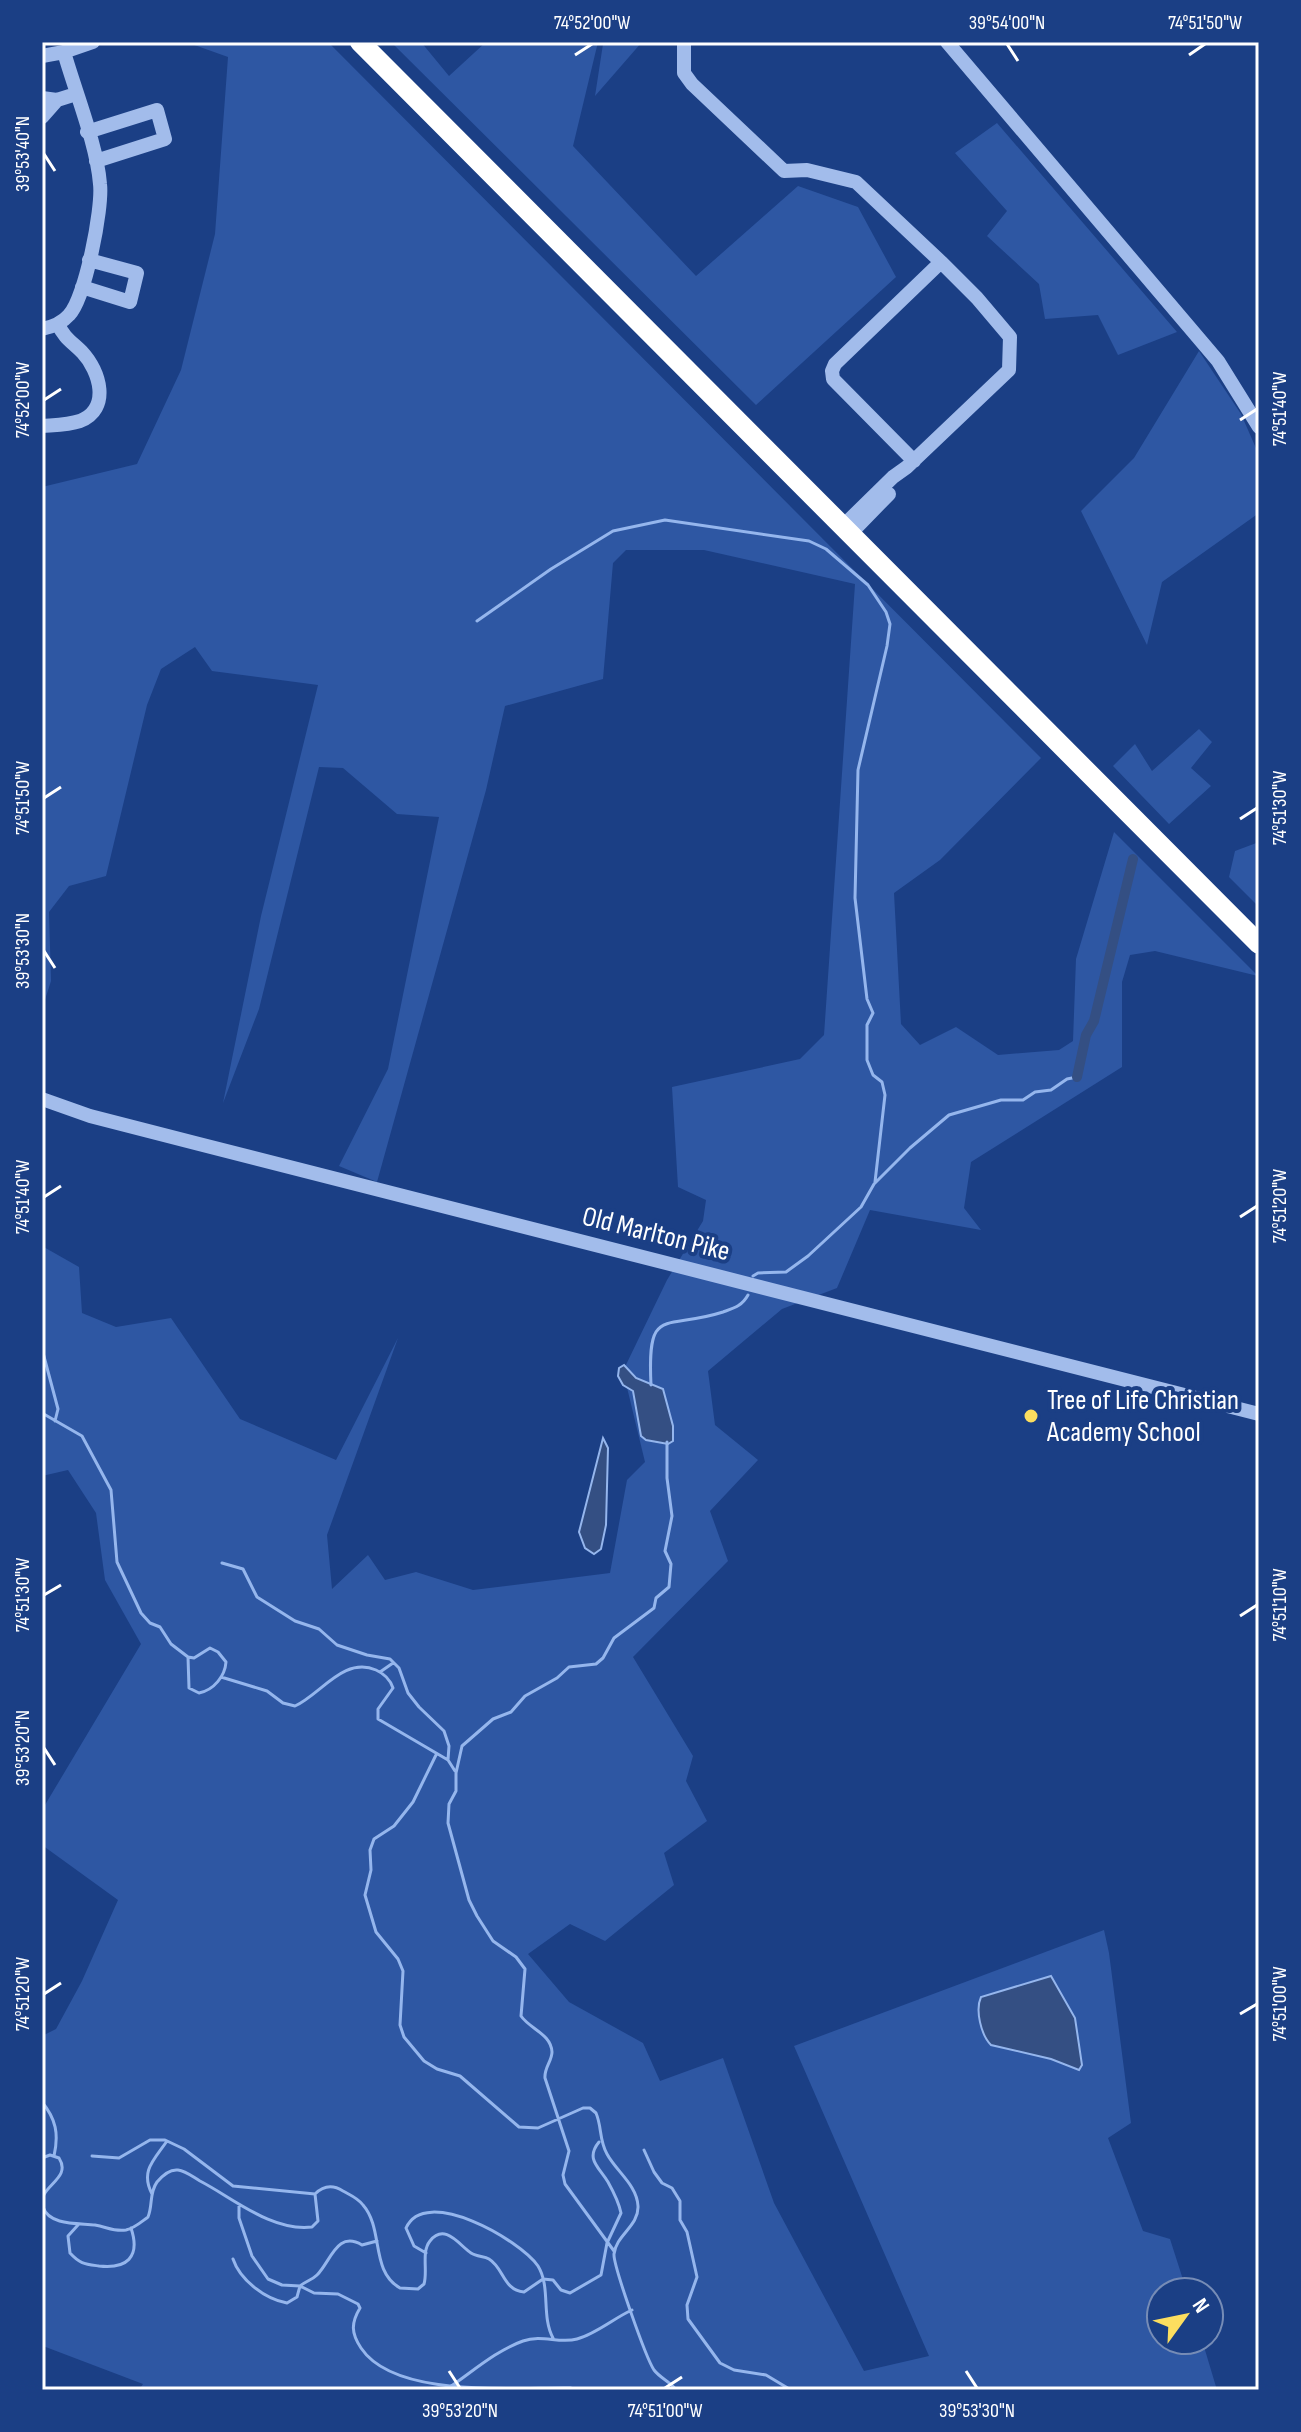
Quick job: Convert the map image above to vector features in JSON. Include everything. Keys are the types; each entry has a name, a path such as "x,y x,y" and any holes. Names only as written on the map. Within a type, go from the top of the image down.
{"highway":[{"path":"360,42 1259,944"}],"street":[{"path":"42,56 93,42"},
{"path":"684,42 684,73 692,84 784,171 807,170 856,182 977,298 1010,337 1009,370 893,477 846,530"},
{"path":"951,43 1218,361 1259,427"},
{"path":"42,329 58,324 75,307 89,260 100,196 96,161 64,52"},
{"path":"42,117 50,99 76,94"},
{"path":"87,132 157,110 165,139 96,161"},
{"path":"82,287 130,302 137,273 89,260"},
{"path":"910,464 833,379 832,371 844,354 941,262"},
{"path":"42,426 83,420 100,397 94,368 83,353 65,338 58,324"},
{"name":"Old Marlton Pike","path":"42,1099 90,1116 171,1137 1259,1414"}],"shaded area":[{"path":"186,42 328,42 1041,758 940,860 894,893 901,1024 920,1045 956,1027 998,1055 1059,1050 1073,1041 1076,959 1114,832 1258,976 1155,951 1130,955 1122,982 1122,1067 971,1162 964,1208 981,1230 870,1210 837,1288 782,1309 708,1371 715,1425 758,1460 710,1511 728,1561 633,1657 693,1756 686,1781 707,1821 664,1853 674,1885 605,1941 570,1924 528,1954 569,2002 643,2043 660,2081 723,2058 774,2203 864,2371 929,2356 794,2046 1104,1930 1131,2123 1108,2138 1143,2231 1170,2239 1182,2276 1145,2276 1145,2356 1207,2356 1217,2390 139,2390 143,2384 43,2346 42,2350 42,2036 56,2029 82,1981 118,1900 42,1845 42,1810 141,1644 105,1580 96,1513 68,1470 42,1476 42,1246 79,1267 82,1313 116,1327 171,1318 240,1419 336,1460 398,1338 327,1535 332,1589 368,1555 385,1580 416,1572 473,1590 610,1573 627,1480 645,1462 623,1371 667,1280 703,1221 706,1200 678,1187 672,1087 800,1059 824,1035 855,584 704,550 626,550 613,563 603,679 505,706 486,790 377,1182 339,1166 388,1069 439,817 397,814 343,768 319,767 259,1009 223,1103 261,916 318,685 212,671 195,647 161,669 147,705 106,876 69,886 49,912 51,981 42,1009 42,487 137,464 181,370 215,234 228,57"},
{"path":"391,42 421,42 449,76 486,42 598,42 573,146 696,276 798,186 858,207 896,277 756,405"},
{"path":"642,42 595,96 603,44"},
{"path":"997,123 1177,332 1118,355 1098,315 1045,319 1039,284 987,236 1007,211 955,153"},
{"path":"1199,351 1241,414 1259,455 1259,513 1162,582 1147,645 1081,511 1134,458"},
{"path":"1199,729 1212,742 1191,768 1211,786 1169,824 1113,766 1135,744 1152,771"},
{"path":"1259,842 1259,907 1229,877 1235,851"},
{"path":"624,1365 636,1378 663,1389 673,1426 673,1441 668,1444 646,1440 641,1436 633,1391 623,1385 618,1376 619,1368"},
{"path":"603,1438 608,1448 606,1525 601,1549 594,1554 585,1548 579,1532"},
{"path":"1051,1976 1075,2018 1082,2065 1079,2070 1051,2059 991,2045 982,2029 979,2015 981,1997"}],"waterway":[{"path":"477,621 551,569 613,531 665,520 809,541 826,549 868,585 886,612 890,624 858,770 855,898 867,999 873,1013 867,1025 867,1060 873,1075 882,1082 885,1095 875,1182"},
{"path":"1077,1077 1086,1035 1094,1021 1133,859"},
{"path":"753,1276 786,1272 808,1256 861,1207 874,1184 949,1115 1001,1100 1023,1100 1035,1092 1051,1090 1067,1079 1077,1077"},
{"path":"651,1385 652,1342 656,1331 673,1322 731,1309 748,1295"},
{"path":"42,1349 58,1409 55,1421"},
{"path":"42,1413 82,1436 111,1490 117,1562 141,1613 150,1623 160,1627 171,1644 188,1657 194,1658 210,1648 226,1662 214,1686 199,1693 189,1688 188,1657"},
{"path":"614,2251 565,2184 563,2175 569,2151 545,2078 552,2055 551,2046 521,2016 525,1969 516,1957 493,1941 469,1900 448,1823 449,1804 456,1791 462,1746 493,1719 511,1712 525,1696 557,1678 569,1667 596,1664 614,1638 654,1608 656,1598 669,1587 671,1564 665,1551 672,1516 667,1478 667,1442"},
{"path":"222,1563 243,1569 257,1597 295,1621 319,1629 337,1645 390,1659 399,1668 408,1693 444,1731 449,1746 448,1760"},
{"path":"380,1672 393,1663"},
{"path":"221,1677 267,1691 283,1703 295,1706 343,1672 364,1667 376,1670 387,1677 393,1688 378,1709 378,1719 448,1760 455,1771"},
{"path":"436,1755 413,1802 394,1826 374,1839 370,1850 371,1870 365,1895 376,1932 398,1959 403,1971 400,2025 404,2037 424,2061 460,2076 519,2127 538,2128 583,2108 590,2108 596,2113 604,2149 637,2198 635,2219 619,2241 614,2254 619,2275 650,2362 654,2370 676,2390"},
{"path":"42,2102 55,2127 54,2156"},
{"path":"92,2156 119,2158 150,2140 165,2140 184,2149 233,2186 315,2194"},
{"path":"152,2194 148,2172 167,2141"},
{"path":"543,2279 553,2280 561,2290 570,2293 601,2275 607,2243 621,2213 612,2189 593,2158 599,2142"},
{"path":"644,2150 654,2172 662,2183 672,2188 680,2201 680,2220 687,2232 697,2277 687,2305 688,2319 720,2363 734,2370 766,2375 791,2390"},
{"path":"42,2158 50,2155 59,2158 62,2166 58,2178 42,2200 46,2213 58,2221 118,2230 132,2228 148,2217 157,2182 175,2170 187,2173 268,2219 297,2227 312,2227 318,2221 315,2194"},
{"path":"315,2194 324,2188 335,2187 361,2203 373,2226 385,2271 400,2288 418,2289 424,2284 427,2245 441,2234 452,2237 473,2254 489,2259 517,2290 524,2292 543,2279"},
{"path":"239,2206 239,2218 252,2256 268,2279 282,2285 300,2286 314,2293 338,2294 358,2304 360,2308 353,2328 355,2338 378,2364 400,2376 458,2387 579,2390"},
{"path":"426,2253 414,2246 406,2228 416,2216 432,2212 472,2221 512,2243 528,2255 542,2274 547,2320 553,2338"},
{"path":"78,2225 68,2236 70,2253 83,2263 99,2266 117,2266 129,2259 134,2247 131,2228"},
{"path":"233,2259 241,2274 254,2287 287,2303 297,2297 300,2286 317,2275 340,2244 353,2241 362,2245 377,2241"},
{"path":"450,2387 513,2345 537,2338 577,2339 632,2310"}],"place":[{"name":"Tree of Life Christian Academy School","path":"1031,1416"}]}
